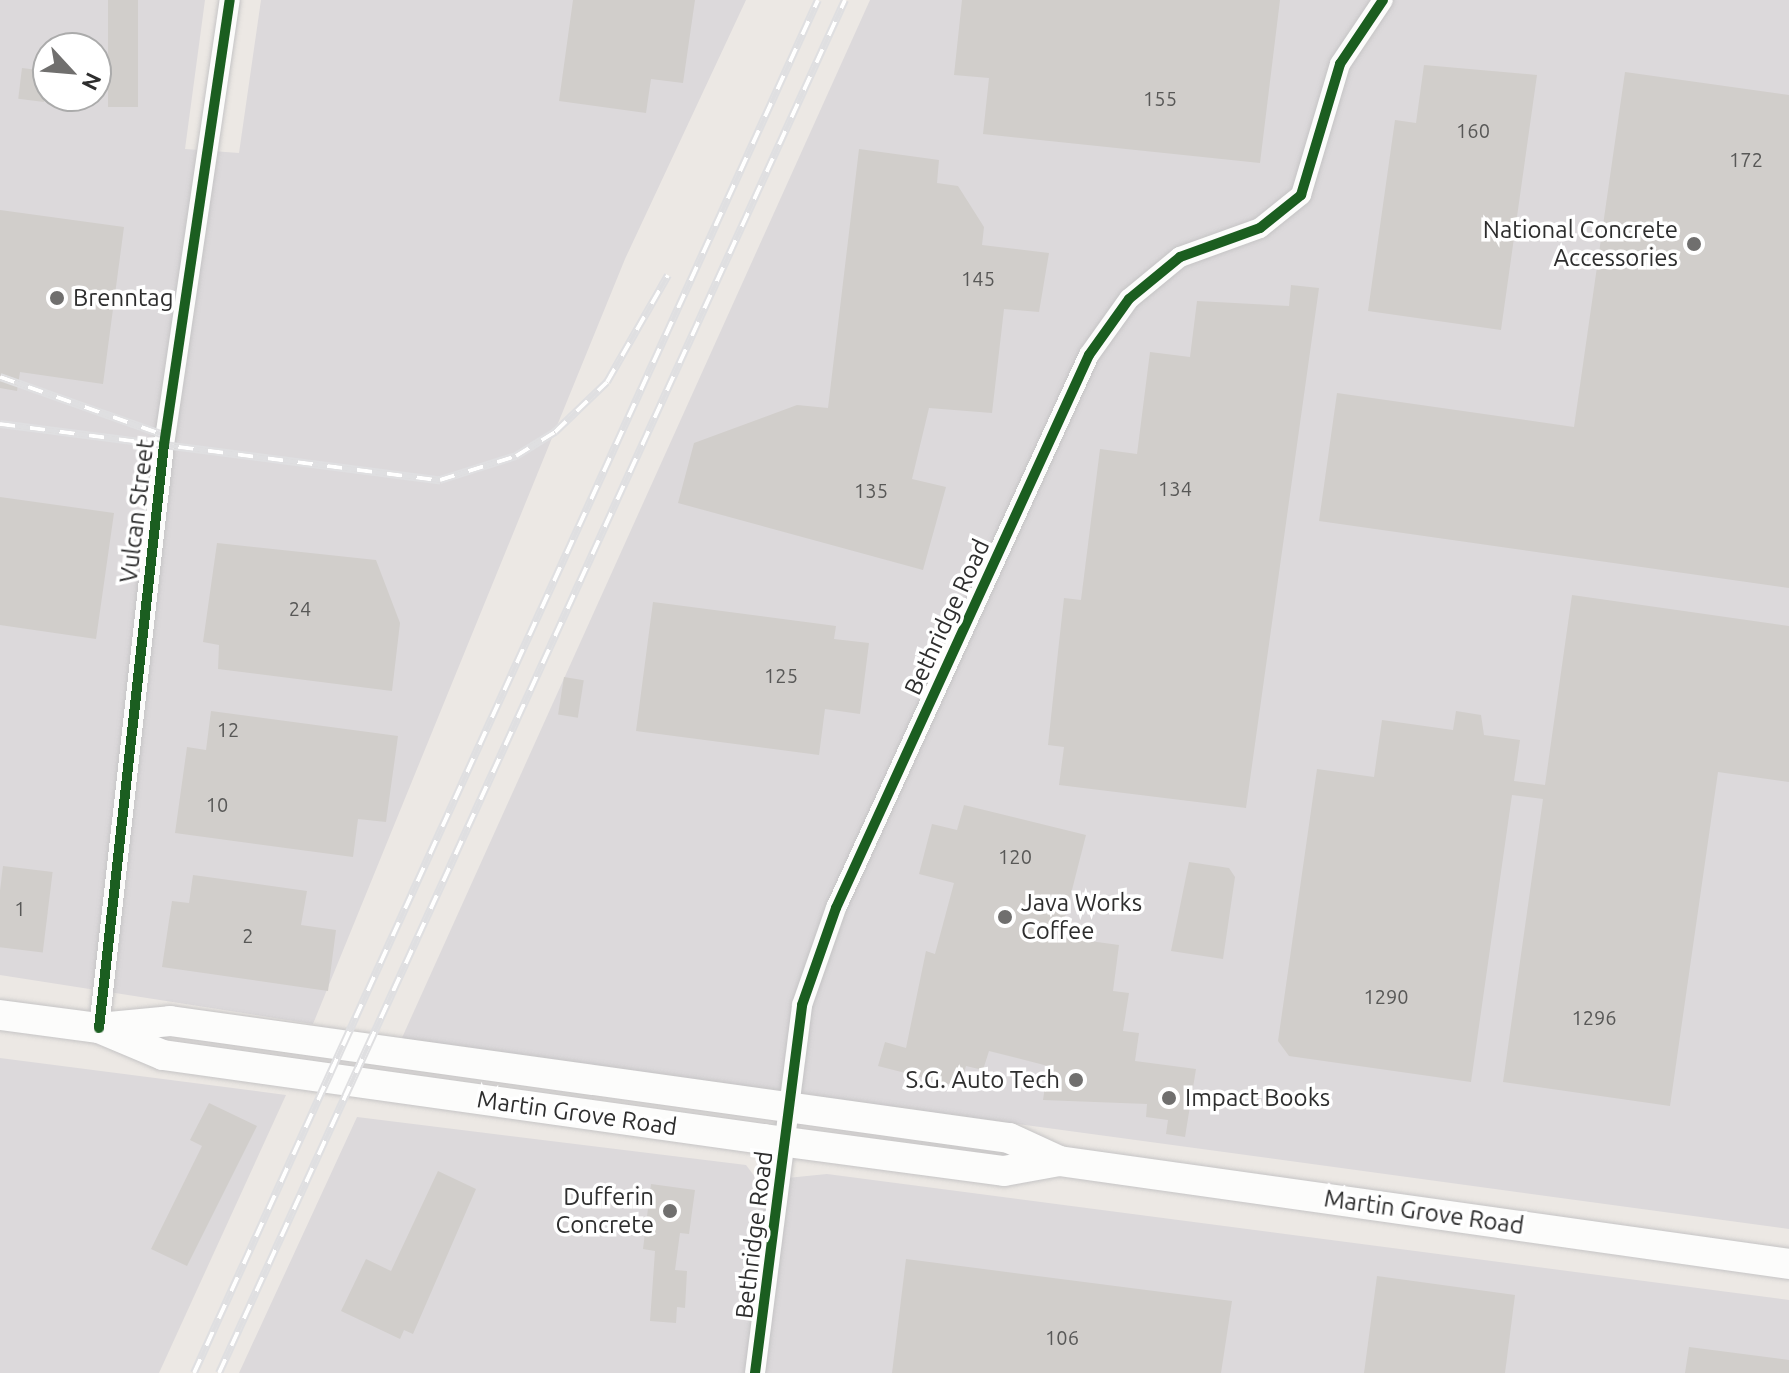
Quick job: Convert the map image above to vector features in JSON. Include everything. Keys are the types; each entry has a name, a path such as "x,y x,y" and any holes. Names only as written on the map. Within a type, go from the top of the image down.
{"main road":[{"name":"Martin Grove Road","path":"0,1015 99,1028 170,1021 1009,1138 1059,1161 1789,1264"},
{"name":"Martin Grove Road","path":"99,1028 163,1055 786,1142 1004,1171 1059,1161"}],"street":[{"name":"Vulcan Street","path":"99,1028 164,445 230,0"},
{"name":"Bethridge Road","path":"755,1373 802,1005 836,908 1089,355 1129,299 1180,257 1260,228 1301,195 1340,64 1383,0"}],"shaded area":[{"path":"0,0 205,0 185,149 239,153 261,0 746,0 625,259 313,1024 0,975"},
{"path":"870,0 1789,0 1789,1229 401,1040"},
{"path":"0,1058 286,1095 159,1373 0,1373"},
{"path":"357,1117 746,1165 758,1181 827,1174 1789,1300 1789,1373 239,1373"}],"building":[{"path":"108,0 138,0 138,107 112,107 112,32 108,32"},
{"path":"573,0 695,0 683,83 651,79 646,113 559,101"},
{"path":"962,0 1280,0 1260,163 983,134 989,78 954,75"},
{"path":"1424,65 1537,75 1501,330 1368,311 1395,120 1416,123"},
{"path":"22,68 32,69 32,100 18,99"},
{"name":"National Concrete Accessories","path":"1625,72 1789,95 1789,588 1319,521 1337,393 1574,427"},
{"path":"859,149 939,160 937,183 958,186 984,227 982,245 1049,253 1039,312 1004,309 992,413 929,408 912,479 946,487 923,570 678,503 694,443 797,405 828,408"},
{"name":"Brenntag","path":"0,210 124,227 103,384 20,372 17,391 0,388"},
{"path":"1291,285 1319,288 1246,808 1059,785 1064,747 1048,745 1064,598 1081,600 1100,449 1137,454 1150,352 1190,357 1197,301 1289,306"},
{"path":"0,497 114,513 96,639 0,625"},
{"path":"217,543 376,560 400,623 392,691 218,669 219,645 203,642"},
{"path":"1572,595 1789,626 1789,782 1718,772 1670,1106 1503,1082 1543,799 1512,795 1471,1082 1289,1056 1278,1041 1317,769 1374,777 1382,720 1453,730 1456,711 1481,715 1484,735 1520,740 1514,781 1545,785"},
{"path":"653,602 836,626 834,639 869,643 860,714 825,709 819,755 636,731"},
{"path":"564,677 584,680 578,718 558,715"},
{"path":"211,711 398,736 386,822 358,819 353,857 175,833 187,747 206,750"},
{"name":"Java Works Coffee","path":"964,805 1086,835 1060,937 1119,945 1113,991 1129,993 1123,1031 1139,1033 1135,1061 1196,1069 1185,1137 1166,1134 1168,1120 1146,1117 1147,1104 1043,1100 1048,1066 989,1051 983,1070 966,1066 960,1087 878,1066 885,1042 906,1048 926,951 935,954 954,883 919,874 932,824 957,830"},
{"path":"1189,862 1229,868 1235,877 1223,959 1171,951"},
{"path":"3,866 53,872 43,952 0,947"},
{"path":"193,875 307,891 301,925 336,930 328,991 162,967 172,901 189,903"},
{"path":"209,1103 257,1126 187,1266 151,1249 202,1146 190,1140"},
{"path":"438,1171 476,1189 413,1334 404,1330 400,1339 341,1311 366,1259 391,1271"},
{"path":"651,1184 695,1190 689,1234 680,1233 675,1270 687,1271 685,1308 677,1307 676,1323 650,1321 655,1251 643,1249"},
{"path":"906,1259 1232,1301 1221,1373 892,1373"},
{"path":"1377,1276 1515,1295 1505,1373 1364,1373"},
{"path":"1689,1347 1789,1360 1789,1373 1685,1373"}],"railway":[{"path":"194,1373 818,0"},
{"path":"219,1373 845,0"},
{"path":"0,424 440,480 516,456 555,432 607,382 668,275"},
{"path":"0,377 169,437"}],"cycle path":[{"path":"99,1028 164,445 230,0"},
{"path":"755,1373 802,1005 836,908 1089,355 1129,299 1180,257 1260,228 1301,195 1340,64 1383,0"}],"place":[{"name":"National Concrete Accessories","path":"1694,244"},
{"name":"Brenntag","path":"57,298"},
{"name":"Java Works Coffee","path":"1005,917"},
{"name":"S.G. Auto Tech","path":"1076,1080"},
{"name":"Impact Books","path":"1169,1098"},
{"name":"Dufferin Concrete","path":"670,1211"}]}
